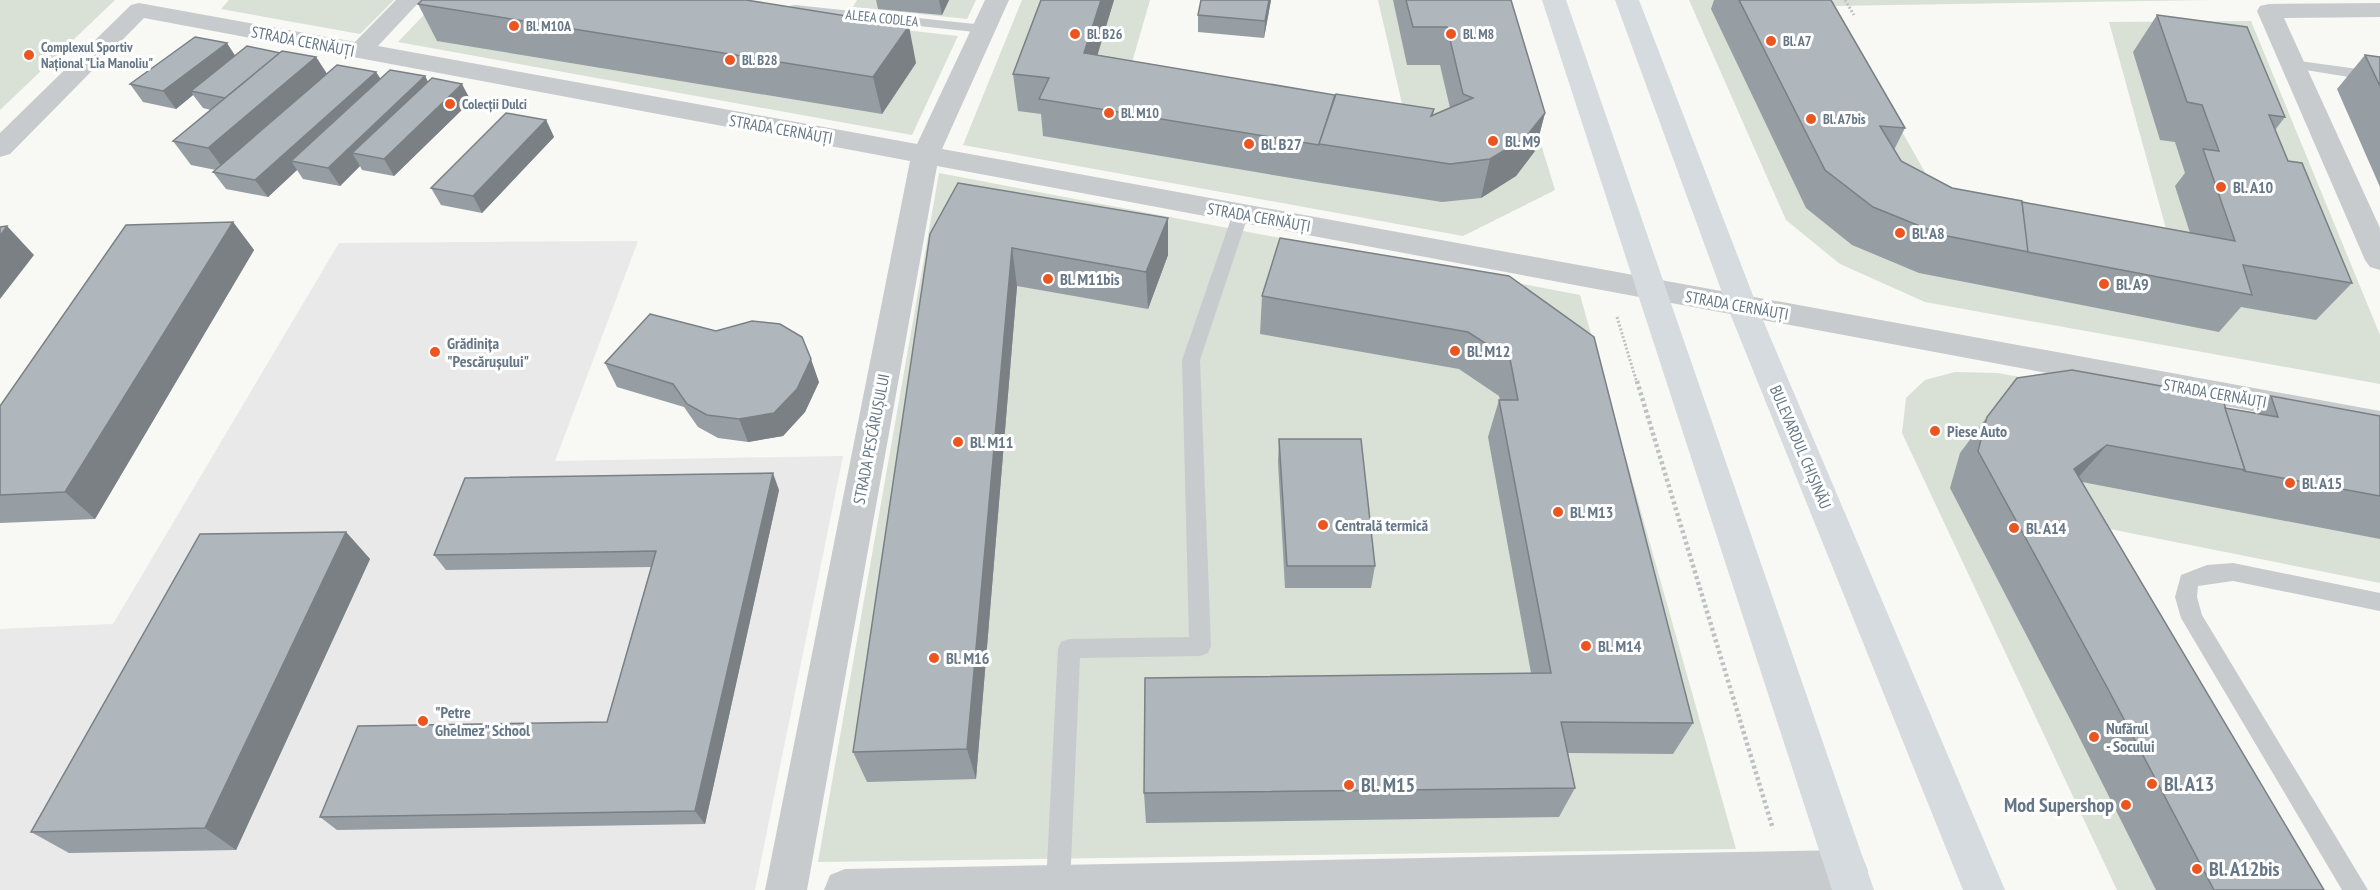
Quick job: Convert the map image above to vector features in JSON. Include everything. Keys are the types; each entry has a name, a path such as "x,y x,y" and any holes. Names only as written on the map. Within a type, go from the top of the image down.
{"main road":[{"path":"1554,0 1850,880"},
{"name":"BULEVARDUL CHIȘINĂU","path":"1627,0 1742,306 1984,890"}],"street":[{"path":"359,52 409,0"},
{"name":"STRADA PESCĂRUȘULUI","path":"786,890 925,156 997,0"},
{"path":"0,148 144,5"},
{"name":"STRADA CERNĂUȚI","path":"144,5 359,52 2380,423"},
{"path":"2380,10 2269,11 2380,260"},
{"path":"844,890 1058,885 1132,887 1786,872 1850,880"}],"lane":[{"name":"ALEEA CODLEA","path":"777,7 984,29"},
{"path":"2292,64 2380,77"},
{"path":"1058,885 1069,649 1200,646 1191,360 1241,213"},
{"path":"2356,890 2192,618 2186,597 2188,581 2208,574 2233,572 2380,602"}],"path":[{"path":"1845,0 1854,15"},
{"path":"1605,281 1786,872"}],"shaded area":[{"name":"Complexul Sportiv Național \"Lia Manoliu\"","path":"0,0 115,0 0,110"},
{"path":"229,0 394,0 360,34 221,9"},
{"path":"438,0 639,0 958,36 912,135 398,42"},
{"path":"857,0 976,0 967,19 853,7"},
{"path":"1022,0 1150,0 1124,90 1409,134 1378,0 1497,0 1555,190 1463,236 963,145"},
{"path":"1689,0 2211,0 1831,6 1948,213 2173,254 2109,22 2251,21 2380,335 2380,384 1925,302 1840,264 1786,220"},
{"path":"939,173 1580,295 1736,849 818,862"},
{"name":"\"Petre Ghelmez\" School","path":"638,241 555,461 843,456 755,890 0,890 0,629 113,624 339,243"},
{"path":"1955,372 1998,373 2380,444 2380,583 2095,526 2303,890 2117,890 1902,433 1906,398 1925,380"}],"building":[{"path":"422,0 746,0 909,26 873,77 418,4"},
{"path":"1041,0 1101,0 1084,53 1335,95 1319,145 1039,99 1049,78 1013,74"},
{"path":"1201,0 1269,0 1265,21 1198,15"},
{"path":"1406,0 1511,0 1545,113 1525,138 1490,159 1450,164 1319,144 1336,94 1434,109 1431,116 1473,98 1463,94 1447,27 1413,27"},
{"path":"1739,0 1831,0 1905,128 1880,126 1901,161 1952,188 2022,201 2029,252 1942,235 1873,207 1825,170"},
{"path":"2157,15 2247,27 2285,117 2269,115 2288,161 2302,163 2352,283 2243,265 2252,295 2028,252 2022,202 2235,241 2203,149 2219,151 2202,105 2187,102"},
{"path":"195,37 227,43 163,91 130,84"},
{"path":"247,46 280,53 225,98 191,91"},
{"path":"282,51 316,57 208,148 173,141"},
{"path":"2365,55 2380,57 2380,86"},
{"path":"337,65 376,72 255,180 213,172"},
{"path":"390,70 425,76 328,168 291,161"},
{"path":"432,78 462,84 384,159 352,153"},
{"path":"506,113 546,120 473,196 431,188"},
{"path":"958,183 1168,218 1146,272 1012,248 967,749 853,752 930,234"},
{"path":"233,222 65,492 0,495 0,406 126,225"},
{"path":"7,226 0,236 0,227"},
{"path":"1280,238 1509,276 1594,337 1693,723 1561,722 1575,788 1144,793 1145,678 1551,673 1499,400 1518,400 1510,359 1468,332 1262,296"},
{"path":"650,314 716,331 752,321 780,324 802,337 811,359 797,389 774,413 739,419 707,415 687,404 673,384 605,363"},
{"path":"2072,370 2222,397 2245,470 2107,445 2074,469 2324,890 2214,890 2108,689 1978,451 1987,417 2017,378"},
{"path":"2271,396 2380,416 2380,496 2244,471 2225,408 2278,417"},
{"name":"Centrală termică","path":"1279,439 1361,439 1375,566 1287,566"},
{"path":"773,473 695,811 320,817 358,726 607,722 656,551 434,555 465,478"},
{"path":"346,532 205,828 31,832 200,534"}],"place":[{"name":"Bl. M10A","path":"514,26"},
{"name":"Bl. B26","path":"1075,34"},
{"name":"Bl. M8","path":"1451,34"},
{"name":"Bl. A7","path":"1771,41"},
{"name":"Complexul Sportiv Național \"Lia Manoliu\"","path":"29,55"},
{"name":"Bl. B28","path":"730,60"},
{"name":"Colecții Dulci","path":"450,104"},
{"name":"Bl. M10","path":"1109,113"},
{"name":"Bl. A7bis","path":"1811,119"},
{"name":"Bl. M9","path":"1493,141"},
{"name":"Bl. B27","path":"1249,144"},
{"name":"Bl. A10","path":"2221,187"},
{"name":"Bl. A8","path":"1900,233"},
{"name":"Bl. M11bis","path":"1048,279"},
{"name":"Bl. A9","path":"2104,284"},
{"name":"Bl. M12","path":"1455,351"},
{"name":"Grădinița \"Pescărușului\"","path":"435,352"},
{"name":"Piese Auto","path":"1935,431"},
{"name":"Bl. M11","path":"958,442"},
{"name":"Bl. A15","path":"2290,483"},
{"name":"Bl. M13","path":"1558,512"},
{"name":"Centrală termică","path":"1323,525"},
{"name":"Bl. A14","path":"2014,528"},
{"name":"Bl. M14","path":"1586,646"},
{"name":"Bl. M16","path":"934,658"},
{"name":"\"Petre Ghelmez\" School","path":"423,721"},
{"name":"Nufărul - Socului","path":"2094,737"},
{"name":"Bl. A13","path":"2152,784"},
{"name":"Bl. M15","path":"1349,785"},
{"name":"Mod Supershop","path":"2126,805"},
{"name":"Bl. A12bis","path":"2197,869"}]}
